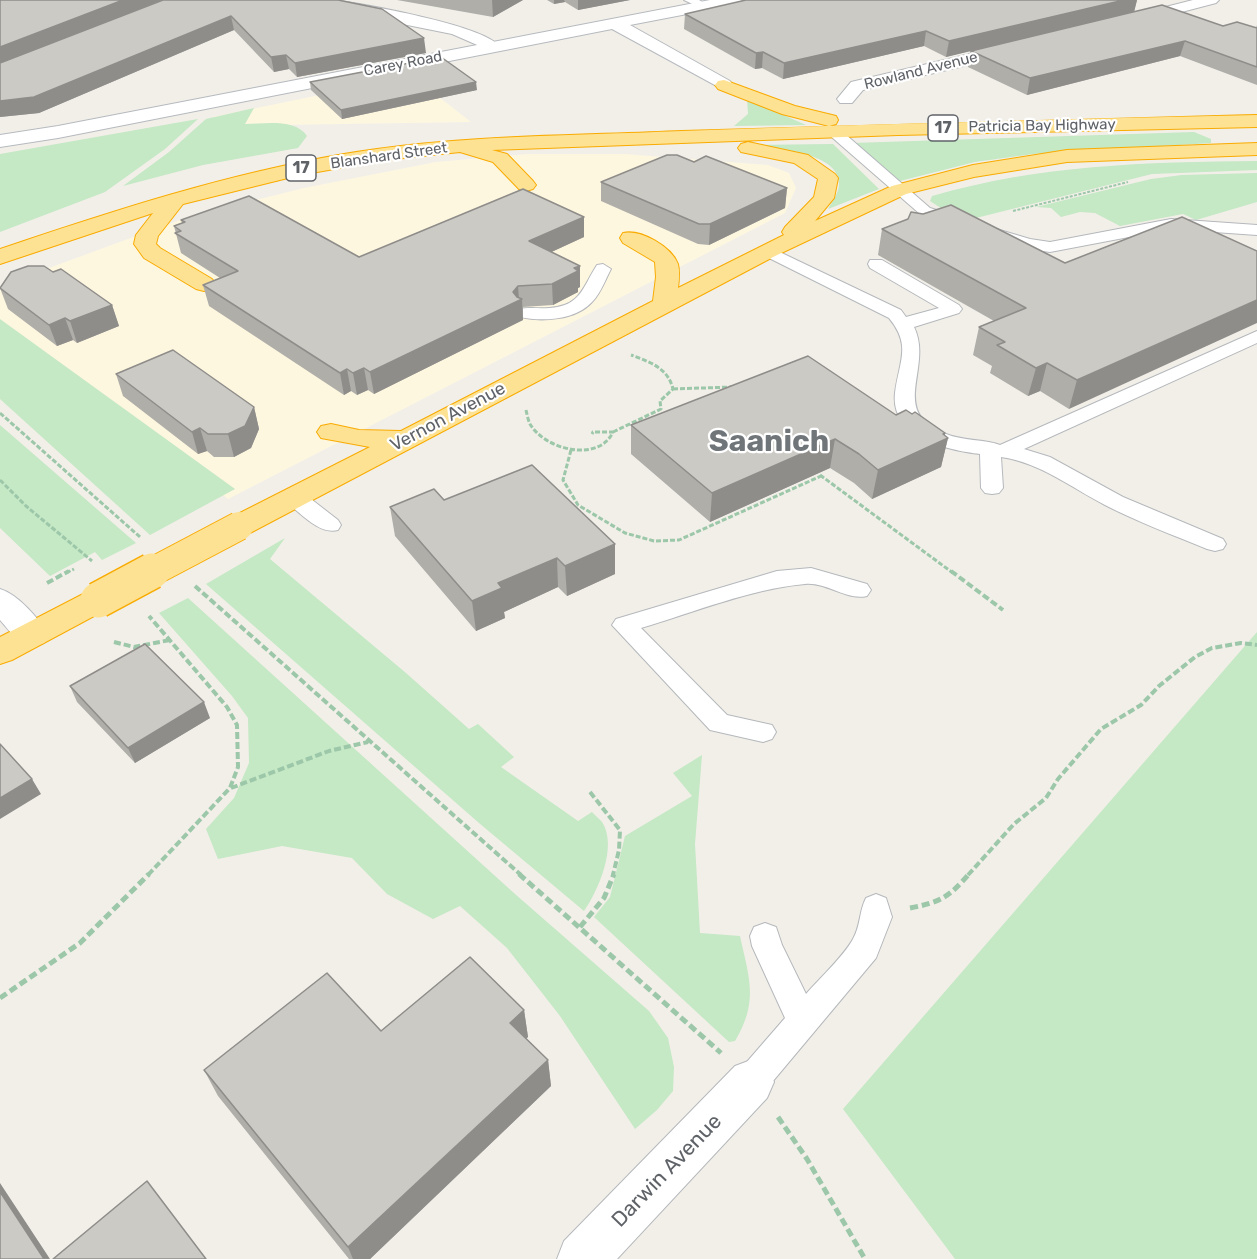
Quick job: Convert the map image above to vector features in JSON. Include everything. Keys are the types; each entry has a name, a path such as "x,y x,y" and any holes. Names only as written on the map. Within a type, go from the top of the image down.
{"highway":[{"path":"683,137 724,121 733,108 724,85"},
{"path":"724,85 814,118 849,123 1095,126"},
{"name":"Patricia Bay Highway","path":"683,137 832,130 1257,121"},
{"name":"Blanshard Street","path":"0,257 177,198 248,179 312,166 393,153 455,147 683,137"},
{"path":"614,140 742,147 790,154 816,164 828,178 824,198 776,246"},
{"path":"455,147 500,158 526,185"},
{"name":"Patricia Bay Highway","path":"899,190 974,171 1067,156 1257,149"},
{"name":"Vernon Avenue","path":"0,652 776,246 899,190"},
{"path":"177,198 147,234 145,244 152,253 204,284"},
{"path":"631,238 662,255 669,266 664,304"},
{"path":"332,432 359,438 407,439"}],"street":[{"path":"308,0 457,30 491,46"},
{"name":"Carey Road","path":"0,141 616,24 697,3 734,0"},
{"path":"1147,0 1205,20"},
{"path":"1117,23 1211,0"},
{"path":"616,24 724,85"},
{"name":"Rowland Avenue","path":"846,99 857,86 1027,45"},
{"path":"0,600 32,635"},
{"name":"Darwin Avenue","path":"582,1259 751,1082"}],"lane":[{"path":"832,130 925,211 1028,244 1050,247 1172,224 1257,230"},
{"path":"776,246 895,314 904,322 912,336 913,353 905,390 905,405 910,418 927,434 951,443 998,449 1035,458 1063,471 1102,494 1215,544"},
{"path":"876,264 953,309 918,321 904,322"},
{"path":"526,313 544,315 561,312 585,300 603,269"},
{"path":"998,449 1257,336"},
{"path":"992,488 998,449"},
{"path":"294,497 330,525"},
{"path":"763,732 719,723 624,625 777,579 811,576 833,580 859,590"},
{"path":"751,1082 865,948 877,917 876,909"},
{"path":"765,936 767,946 803,1022"}],"path":[{"path":"1007,213 1132,181"},
{"path":"625,353 666,372 672,380 673,389"},
{"path":"592,434 593,432 613,432 647,418 661,409 660,401 673,389 741,387"},
{"path":"526,406 529,423 540,435 555,445 571,450 604,446 612,440 613,432"},
{"path":"571,450 563,480 578,505 625,533 654,541 680,540 820,475 1003,610"},
{"path":"0,480 26,506 99,568"},
{"path":"46,583 91,560"},
{"path":"0,998 80,943 190,833 230,788 238,767 237,725 227,707 141,609"},
{"path":"114,642 131,647 170,640"},
{"path":"876,909 935,903 954,891 1014,824 1047,798 1058,779 1101,729 1141,705 1159,686 1195,657 1212,648 1241,643 1257,645"},
{"path":"311,688 369,742 704,1037 751,1082 807,1159 865,1259"},
{"path":"230,788 329,751 369,742"},
{"path":"580,927 604,898 613,876 619,850 620,830 590,792"}],"shaded area":[{"path":"412,76 471,122 215,126 213,117"},
{"path":"528,154 624,154 768,165 789,173 796,188 785,213 228,499 0,320 0,286 188,217 304,188 436,162"}],"green space":[{"path":"747,99 806,125 734,126 748,114"},
{"path":"254,108 245,124 287,124 302,130 307,136 298,148 203,165 123,186 169,152 206,119"},
{"path":"198,119 165,149 105,192 0,232 0,154"},
{"path":"1194,132 1211,139 1211,143 1033,154 975,162 900,181 852,143"},
{"path":"833,144 879,189 828,209 839,187 836,173 829,165 817,158 789,150 752,145"},
{"path":"1257,161 1257,170 1152,174 972,219 947,212 930,201 932,196 972,186 1093,167"},
{"path":"1257,173 1257,202 1196,220 1183,214 1120,226 1095,213 1080,212 1061,217 1051,208 1036,207 1151,179 1182,175"},
{"path":"0,319 235,489 150,535 0,399"},
{"path":"0,425 136,543 102,560 95,552 50,576 0,528"},
{"path":"285,538 270,559 469,729 478,724 514,757 501,767 578,821 592,812 602,822 608,843 607,855 600,880 584,911 479,823 206,584"},
{"path":"188,598 515,894 649,1011 668,1038 674,1067 673,1091 657,1110 635,1129 560,1016 507,948 460,906 433,919 387,894 352,858 282,846 218,859 206,829 234,798 249,763 248,718 232,696 159,613"},
{"path":"1257,632 1257,1259 955,1259 843,1109"},
{"path":"702,755 695,844 700,933 740,936 749,977 750,1001 747,1014 735,1041 729,1042 594,917 610,897 625,836 692,796 673,773"}],"building":[{"path":"0,0 123,0 0,47"},
{"path":"163,0 338,0 382,9 424,38 295,63 286,55 271,57 231,16 34,97 0,101 0,63"},
{"path":"746,0 1124,0 949,41 926,31 784,63 763,52 756,53 685,14"},
{"path":"1162,5 1223,26 1237,22 1257,28 1257,67 1185,41 1030,78 971,51"},
{"path":"441,57 476,82 341,110 310,82"},
{"path":"667,155 677,155 694,162 706,156 787,188 710,224 699,224 601,182"},
{"path":"523,189 584,217 529,241 580,266 574,268 578,271 552,284 518,286 513,292 522,299 370,372 364,368 353,373 347,369 340,373 203,285 238,271 175,233 181,231 174,226 185,222 181,220 249,196 359,257"},
{"path":"951,205 1065,263 1182,217 1257,251 1257,300 1077,380 1047,363 1036,368 997,345 1005,342 979,327 1026,308 882,229 908,219 911,212 923,214"},
{"path":"28,266 44,266 53,272 61,269 112,305 70,321 65,318 49,325 0,288 11,272"},
{"path":"173,350 254,407 245,426 228,434 208,434 200,428 192,432 116,374"},
{"path":"808,356 896,415 906,410 912,414 915,412 945,433 943,434 948,438 878,470 859,454 835,439 712,493 631,425"},
{"path":"532,465 615,544 565,566 557,558 498,583 502,588 472,601 390,507 434,489 444,500"},
{"path":"145,644 204,702 128,748 70,686"},
{"path":"0,744 32,779 0,798"},
{"path":"470,957 524,1010 510,1023 548,1060 348,1247 204,1070 327,973 381,1031"},
{"path":"147,1181 206,1259 53,1259"},
{"path":"0,1192 44,1259 0,1259"}],"district":[{"name":"Saanich","path":"769,442"}]}
